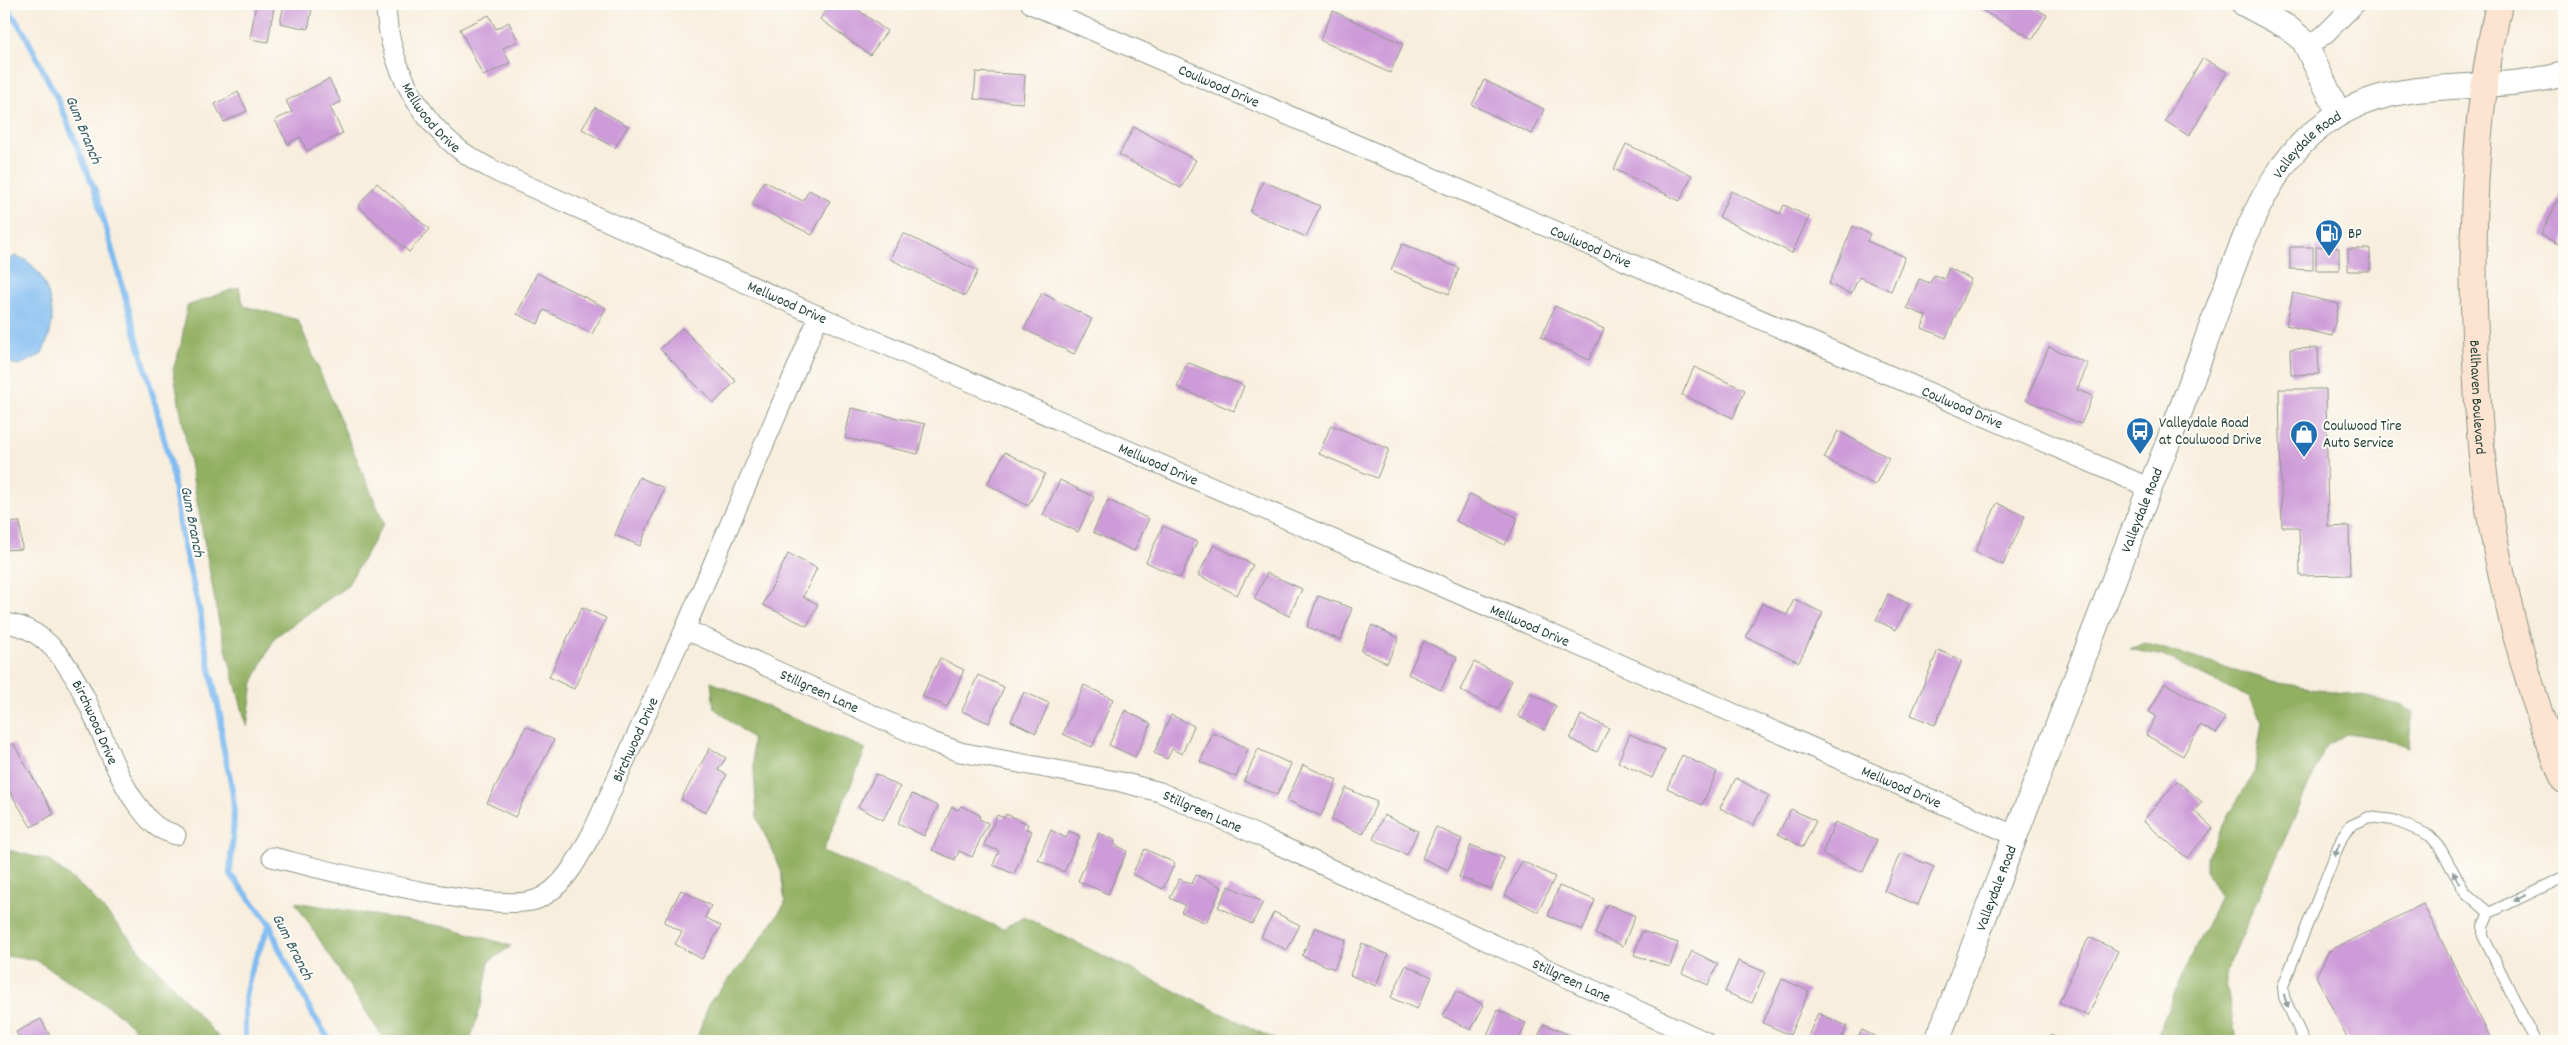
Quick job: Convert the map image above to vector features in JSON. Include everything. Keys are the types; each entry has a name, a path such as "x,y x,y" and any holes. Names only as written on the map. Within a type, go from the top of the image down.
{"main road":[{"name":"Bellhaven Boulevard","path":"2499,4 2483,86 2474,188 2473,253 2476,390 2483,467 2498,554 2518,639 2537,706 2564,780"}],"street":[{"name":"Mellwood Drive","path":"386,4 394,51 402,73 417,103 438,130 469,157 499,173 819,316 2016,836"},
{"name":"Coulwood Drive","path":"1031,4 2150,488"},
{"path":"2244,4 2287,27 2308,47 2339,114"},
{"path":"2308,47 2325,34 2354,4"},
{"name":"Valleydale Road","path":"1937,1041 2242,244 2268,190 2282,166 2302,142 2339,114 2382,96 2436,86 2483,86 2564,74"},
{"name":"Birchwood Drive","path":"272,857 460,898 508,903 538,899 565,878 577,862 592,832 684,630 819,316"},
{"name":"Birchwood Drive","path":"4,623 20,624 33,631 68,667 128,793 144,814 158,828 176,835"},
{"name":"Stillgreen Lane","path":"684,630 932,742 960,752 1121,782 1160,792 1704,1041"}],"lane":[{"path":"2304,1041 2286,1002 2283,986 2343,835 2350,826 2360,820 2380,817 2430,836 2439,846 2465,892 2489,913"},
{"path":"2535,1041 2483,936 2482,926 2489,913 2564,877"}],"green space":[{"path":"239,287 244,306 298,320 384,523 347,586 275,637 253,682 247,727 219,623 173,369 181,345 187,306"},
{"path":"2144,643 2279,683 2363,696 2400,705 2413,712 2408,748 2381,738 2346,733 2326,746 2225,974 2236,1041 2155,1041 2177,987 2220,896 2207,872 2207,856 2230,812 2254,774 2262,722 2250,698 2163,656 2130,649"},
{"path":"711,682 866,749 823,851 1002,929 1024,917 1278,1041 696,1041 709,1003 748,957 785,904 781,871 757,817 752,738 714,708"},
{"path":"4,849 48,860 87,891 222,1041 149,1041 116,1012 36,960 4,956"},
{"path":"295,902 452,928 511,946 489,962 482,1002 470,1041 385,1041"}],"water":[{"path":"15,256 31,264 37,270 46,287 52,314 51,330 41,355 19,365 4,362 4,263"}],"building":[{"path":"256,4 274,7 268,42 250,39"},
{"path":"284,4 313,4 308,29 280,23"},
{"path":"831,4 850,4 887,31 870,55 820,19"},
{"path":"1971,4 2027,4 2047,15 2033,39"},
{"path":"1333,11 1403,44 1390,73 1320,40"},
{"path":"489,15 496,29 509,22 518,41 503,48 510,63 483,76 460,29"},
{"path":"2203,58 2227,72 2189,136 2165,121"},
{"path":"976,72 1025,75 1023,103 974,99"},
{"path":"329,79 341,102 330,107 343,133 307,151 300,137 288,144 275,120 292,112 286,101"},
{"path":"1484,80 1544,109 1532,134 1472,105"},
{"path":"238,92 247,111 224,122 215,104"},
{"path":"595,107 628,126 615,148 582,129"},
{"path":"1134,127 1196,160 1181,188 1119,155"},
{"path":"1626,144 1692,175 1680,201 1614,169"},
{"path":"764,181 803,201 809,190 830,201 812,235 752,204"},
{"path":"1263,181 1320,206 1306,237 1250,212"},
{"path":"377,183 429,229 409,252 358,206"},
{"path":"2564,187 2564,247 2541,235"},
{"path":"1731,191 1780,214 1784,205 1809,217 1792,253 1719,217"},
{"path":"1853,226 1870,234 1867,241 1905,257 1891,291 1859,277 1851,294 1829,284"},
{"path":"903,233 978,271 965,296 890,259"},
{"path":"1402,244 1459,268 1449,294 1391,270"},
{"path":"2290,247 2313,247 2313,270 2290,269"},
{"path":"2316,247 2339,248 2339,270 2316,270"},
{"path":"2348,249 2370,249 2370,271 2348,271"},
{"path":"1949,268 1971,279 1946,338 1922,328 1926,316 1907,308 1919,279 1930,283 1934,275 1944,279"},
{"path":"537,273 606,308 592,334 544,310 538,324 517,314"},
{"path":"1042,293 1092,319 1074,354 1024,329"},
{"path":"2293,293 2339,304 2332,336 2286,325"},
{"path":"1555,306 1604,329 1589,360 1541,337"},
{"path":"682,328 736,381 714,403 660,349"},
{"path":"2049,347 2088,364 2077,390 2093,396 2081,424 2026,400"},
{"path":"2318,348 2319,374 2291,375 2290,349"},
{"path":"1187,362 1244,386 1234,411 1177,387"},
{"path":"1694,367 1745,390 1733,418 1682,395"},
{"name":"Coulwood Tire Auto Service","path":"2279,389 2326,389 2328,527 2349,526 2350,575 2300,576 2299,527 2282,527"},
{"path":"851,408 925,424 918,454 845,438"},
{"path":"1331,425 1389,449 1377,478 1319,454"},
{"path":"1838,431 1889,458 1875,485 1824,458"},
{"path":"1005,452 1045,474 1028,506 987,484"},
{"path":"639,477 664,488 640,546 615,535"},
{"path":"1060,480 1094,497 1078,532 1043,515"},
{"path":"1470,494 1518,518 1505,545 1456,521"},
{"path":"1108,500 1149,519 1134,551 1093,532"},
{"path":"1997,503 2025,516 2003,565 1975,552"},
{"path":"20,522 22,549 4,550 4,523"},
{"path":"1163,526 1197,542 1180,578 1146,562"},
{"path":"1214,545 1253,565 1237,595 1198,575"},
{"path":"788,554 817,568 803,597 818,604 807,626 763,605"},
{"path":"1267,573 1302,589 1289,616 1254,599"},
{"path":"1888,594 1909,604 1896,630 1876,620"},
{"path":"1318,596 1352,608 1341,640 1307,627"},
{"path":"1794,599 1823,613 1799,662 1746,637 1762,603 1787,615"},
{"path":"582,607 606,618 574,689 549,677"},
{"path":"1372,625 1399,638 1387,663 1361,651"},
{"path":"1424,641 1457,657 1441,690 1408,674"},
{"path":"1938,650 1962,660 1935,725 1911,715"},
{"path":"940,658 964,670 947,707 922,696"},
{"path":"1474,662 1512,681 1498,709 1460,690"},
{"path":"978,675 1004,687 989,723 962,711"},
{"path":"2165,683 2225,718 2216,734 2200,725 2183,756 2146,735 2156,716 2149,712"},
{"path":"1084,685 1113,699 1092,747 1063,734"},
{"path":"1024,692 1049,703 1036,733 1011,721"},
{"path":"1530,693 1556,706 1544,730 1518,716"},
{"path":"1125,710 1151,724 1135,757 1109,745"},
{"path":"1171,715 1194,726 1182,754 1172,749 1167,759 1154,753"},
{"path":"1581,715 1609,728 1597,752 1570,739"},
{"path":"526,726 554,740 515,817 487,803"},
{"path":"1213,733 1248,748 1236,777 1200,762"},
{"path":"1630,734 1665,750 1652,778 1618,762"},
{"path":"13,743 54,814 31,827 4,782 4,748"},
{"path":"710,748 726,758 718,770 727,775 705,813 681,799"},
{"path":"1258,749 1291,764 1277,795 1244,781"},
{"path":"1682,755 1717,772 1702,805 1667,788"},
{"path":"1303,765 1337,780 1321,816 1287,800"},
{"path":"876,774 900,787 883,820 858,807"},
{"path":"1736,778 1769,796 1753,825 1720,808"},
{"path":"2177,781 2202,802 2194,811 2213,828 2187,858 2143,821"},
{"path":"1346,788 1377,802 1363,834 1331,820"},
{"path":"912,794 938,806 924,836 898,823"},
{"path":"961,806 980,815 979,819 988,823 972,857 959,851 955,860 932,850 952,807 958,810"},
{"path":"1791,809 1816,821 1803,847 1778,834"},
{"path":"1006,814 1028,824 1026,829 1032,831 1014,874 993,865 999,851 984,845 997,815 1004,818"},
{"path":"1384,815 1418,831 1407,855 1373,839"},
{"path":"1835,822 1877,840 1863,872 1822,854"},
{"path":"1436,827 1462,839 1448,870 1422,858"},
{"path":"1051,830 1066,838 1069,831 1080,836 1064,872 1038,860"},
{"path":"1099,833 1115,840 1114,844 1127,851 1108,894 1078,881"},
{"path":"1471,845 1504,858 1492,889 1459,877"},
{"path":"1145,849 1175,863 1163,889 1132,874"},
{"path":"1900,853 1934,867 1918,905 1884,891"},
{"path":"1522,861 1555,877 1538,912 1505,895"},
{"path":"1196,875 1222,887 1206,923 1181,912 1185,905 1170,898 1179,879 1192,884"},
{"path":"1229,886 1263,902 1252,924 1218,907"},
{"path":"1559,886 1595,900 1583,930 1548,916"},
{"path":"681,890 711,906 705,917 721,926 702,959 675,944 682,932 664,922"},
{"path":"1607,904 1635,916 1623,946 1595,934"},
{"path":"2423,904 2492,1041 2349,1041 2316,976 2329,951"},
{"path":"1274,912 1300,925 1287,950 1261,937"},
{"path":"1315,927 1346,940 1334,969 1302,956"},
{"path":"1642,931 1678,943 1670,967 1634,955"},
{"path":"2089,937 2118,951 2088,1016 2059,1002"},
{"path":"1362,943 1388,955 1376,986 1350,975"},
{"path":"1692,951 1718,964 1708,985 1682,973"},
{"path":"1738,961 1765,972 1752,1003 1725,992"},
{"path":"1406,965 1432,977 1417,1009 1391,998"},
{"path":"1782,979 1809,991 1790,1035 1763,1023"},
{"path":"1456,991 1484,1005 1471,1030 1443,1016"},
{"path":"1498,1010 1526,1023 1518,1041 1500,1041 1487,1035"},
{"path":"1818,1013 1847,1026 1841,1041 1806,1041"},
{"path":"41,1019 53,1041 21,1041 16,1032"},
{"path":"1544,1024 1574,1037 1572,1041 1536,1041"},
{"path":"1862,1030 1884,1041 1856,1041"},
{"path":"2050,1035 2065,1041 2047,1041"}],"waterway":[{"name":"Gum Branch","path":"5,4 25,34 60,104 96,193 157,410 172,472 183,543 201,617 232,787 234,816 230,874 270,924 278,946 313,1015 330,1041"},
{"path":"245,1041 245,997 251,969 270,924"}],"place":[{"name":"BP","path":"2329,257"},
{"name":"Valleydale Road at Coulwood Drive","path":"2140,455"},
{"name":"Coulwood Tire Auto Service","path":"2304,458"}]}
